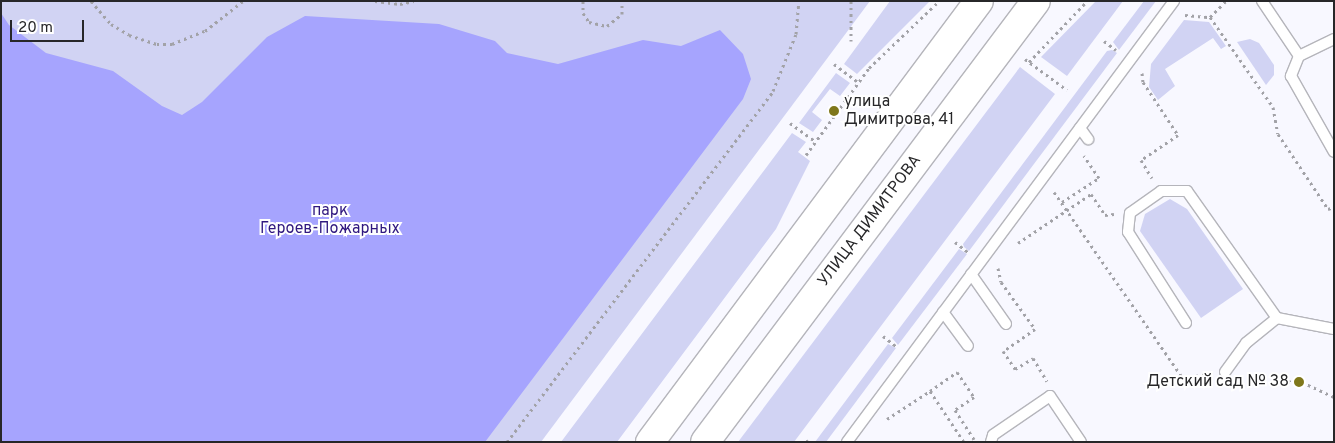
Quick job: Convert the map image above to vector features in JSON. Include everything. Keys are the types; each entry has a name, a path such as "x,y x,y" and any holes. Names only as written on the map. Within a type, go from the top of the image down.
{"street":[{"path":"650,442 979,1"},
{"name":"УЛИЦА ДИМИТРОВА","path":"705,442 1036,1"}],"lane":[{"path":"847,442 1174,1"},
{"path":"1262,1 1299,56"},
{"path":"1334,39 1299,56 1292,76 1334,152"},
{"path":"1080,128 1088,139"},
{"path":"1186,323 1128,232 1130,213 1161,191 1187,191 1277,318 1334,329"},
{"path":"972,274 1006,324"},
{"path":"944,312 968,346"},
{"path":"1224,372 1246,343 1277,318"},
{"path":"991,442 993,435 1050,396 1081,442"}],"path":[{"path":"91,1 111,24 128,35 158,44 172,44 204,31 243,1"},
{"path":"375,1 400,4 414,1"},
{"path":"583,1 583,14 597,26 616,22 622,14 622,1"},
{"path":"507,442 773,91 796,34 799,1"},
{"path":"851,1 851,41"},
{"path":"806,155 859,83 939,1"},
{"path":"1029,62 1087,1"},
{"path":"1177,23 1183,15 1210,17 1226,1"},
{"path":"1210,17 1273,107 1278,134 1328,209 1334,207"},
{"path":"1026,59 1067,90"},
{"path":"1130,60 1142,70 1143,82 1178,135 1140,160 1142,164"},
{"path":"834,64 859,83"},
{"path":"790,123 816,142"},
{"path":"1062,202 1099,178 1072,138"},
{"path":"1044,177 1182,378 1224,372"},
{"path":"1012,247 1091,194 1105,215 1130,213"},
{"path":"1001,260 998,268 1001,282 1035,329 1003,351 1015,369 1034,360"},
{"path":"858,426 867,433 958,372 974,397 955,410 980,442"},
{"path":"1275,381 1302,382 1334,397"},
{"path":"930,391 964,442"}],"green space":[{"name":"парк Героев-Пожарных","path":"1,1 870,1 541,442 1,442"},
{"path":"890,1 930,1 857,74 844,64"},
{"path":"1096,1 1123,1 1067,76 1041,57"},
{"path":"1144,1 1156,1 1119,50 1113,42"},
{"path":"1184,20 1209,22 1226,46 1221,49 1213,38 1165,69 1175,86 1158,100 1149,87 1151,64"},
{"path":"1250,39 1259,43 1274,65 1274,75 1266,85 1237,42"},
{"path":"1112,50 1117,53 969,251 963,244 1107,51"},
{"path":"1020,67 1055,94 794,442 738,442"},
{"path":"836,73 850,83 840,96 830,89 812,112 822,120 813,132 799,123"},
{"path":"792,133 806,142 798,152 810,161 776,229 617,442 561,442"},
{"path":"1170,199 1187,209 1243,289 1201,318 1140,231 1145,214"},
{"path":"959,249 967,254 898,345 892,338"},
{"path":"888,344 896,348 826,442 815,442"}],"shaded area":[{"name":"парк Героев-Пожарных","path":"1,13 9,25 46,53 113,71 162,106 182,115 202,102 267,37 305,16 439,24 495,41 507,53 558,64 643,40 681,46 720,30 743,54 751,79 743,99 485,442 1,442"}],"place":[{"name":"улица Димитрова, 41","path":"834,111"},
{"name":"Детский сад № 38","path":"1299,382"}]}
